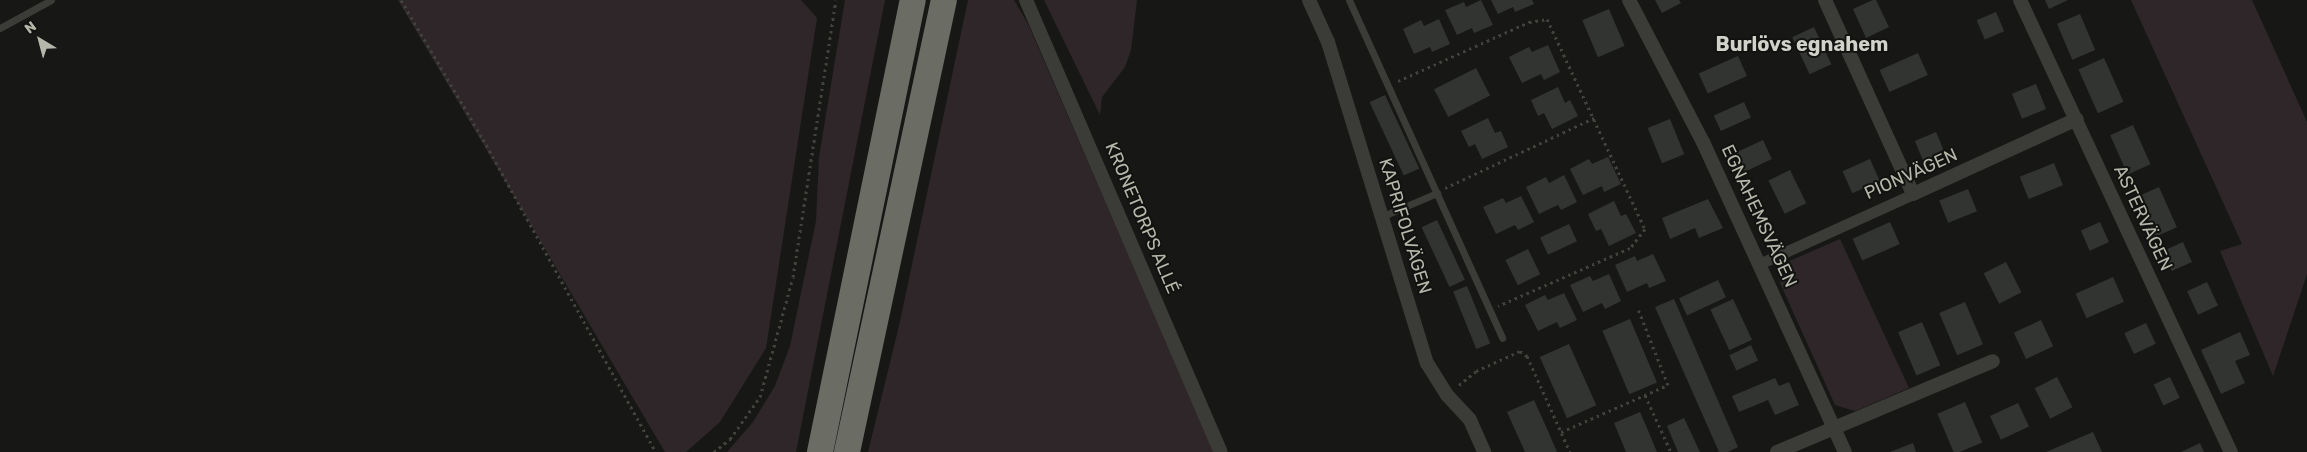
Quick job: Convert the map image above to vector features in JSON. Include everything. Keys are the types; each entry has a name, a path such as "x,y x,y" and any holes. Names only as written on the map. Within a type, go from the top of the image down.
{"highway":[{"path":"820,452 913,0"},
{"path":"846,452 944,0"}],"street":[{"name":"KRONETORPS ALLÉ","path":"1026,0 1221,452"},
{"name":"KAPRIFOLVÄGEN","path":"1309,0 1328,42 1427,363 1447,395 1470,420 1484,452"},
{"name":"EGNAHEMSVÄGEN","path":"1629,0 1704,142 1846,452"},
{"path":"1825,0 1912,194"},
{"name":"ASTERVÄGEN","path":"2020,0 2231,452"},
{"name":"PIONVÄGEN","path":"1761,263 2077,119"},
{"path":"1777,452 1993,361"}],"lane":[{"path":"0,28 51,0"},
{"path":"1349,0 1502,338"},
{"path":"1383,216 1437,192"}],"path":[{"path":"401,0 487,148 656,452"},
{"path":"714,452 730,439 760,397 790,286 836,0"},
{"path":"1389,86 1529,22 1547,19 1645,230 1630,248 1489,309"},
{"path":"1437,192 1594,118"},
{"path":"1561,432 1668,385 1638,309"},
{"path":"1447,395 1476,371 1520,352 1528,356 1570,452"},
{"path":"1645,395 1671,452"}],"shaded area":[{"path":"398,0 801,0 817,18 766,348 720,422 686,452 665,452"},
{"path":"845,0 885,0 796,452 727,452 753,422 775,386 790,346 816,221 819,157"},
{"path":"968,0 1014,0 1028,24 1214,452 868,452 899,326"},
{"path":"1044,0 1137,0 1131,50 1125,67 1102,97 1100,115"},
{"path":"2131,0 2252,0 2307,122 2307,274 2273,376 2220,251 2242,244"},
{"path":"1840,239 1909,388 1855,411 1835,405 1780,283 1785,263"}],"building":[{"path":"1481,0 1493,25 1474,33 1472,28 1457,35 1445,10 1464,2 1466,7"},
{"path":"1491,0 1532,0 1534,4 1515,12 1513,7 1498,14"},
{"path":"1655,0 1679,0 1681,3 1662,13"},
{"path":"1876,0 1889,27 1866,38 1853,9"},
{"path":"2045,0 2068,0 2049,9"},
{"path":"1609,9 1625,46 1598,57 1582,20"},
{"path":"1996,12 2004,31 1985,40 1977,20"},
{"path":"2080,14 2095,50 2072,60 2057,24"},
{"path":"1439,19 1450,44 1432,52 1430,47 1414,54 1403,29 1421,20 1424,26"},
{"path":"1814,27 1831,64 1810,74 1792,37"},
{"path":"1548,45 1560,72 1544,80 1541,74 1522,83 1509,57 1529,47 1532,52"},
{"path":"1918,53 1928,75 1889,92 1880,70"},
{"path":"1738,56 1747,76 1708,94 1699,73"},
{"path":"2104,58 2124,102 2098,113 2078,69"},
{"path":"1476,68 1490,96 1448,117 1434,89"},
{"path":"2036,84 2046,109 2022,119 2012,94"},
{"path":"1558,87 1565,103 1570,100 1578,116 1552,129 1544,113 1538,116 1531,100"},
{"path":"1385,95 1419,168 1404,176 1370,102"},
{"path":"1744,102 1751,118 1721,131 1714,115"},
{"path":"1488,118 1495,133 1501,131 1508,147 1482,159 1475,144 1469,147 1461,131"},
{"path":"1670,119 1684,154 1662,163 1648,128"},
{"path":"2133,125 2150,164 2128,174 2110,135"},
{"path":"1936,132 1945,153 1924,162 1915,141"},
{"path":"1763,140 1772,159 1744,172 1735,153"},
{"path":"1608,157 1621,184 1604,192 1602,186 1583,195 1570,169 1589,159 1592,164"},
{"path":"1870,159 1880,181 1852,193 1843,171"},
{"path":"2054,163 2063,185 2029,199 2020,177"},
{"path":"1790,170 1806,203 1785,214 1768,181"},
{"path":"1564,175 1577,202 1561,210 1558,205 1539,214 1526,187 1546,177 1549,183"},
{"path":"2159,187 2177,227 2155,237 2137,197"},
{"path":"1968,189 1977,211 1948,223 1939,201"},
{"path":"1521,196 1534,222 1518,230 1515,225 1496,234 1483,207 1503,198 1506,203"},
{"path":"1708,199 1723,228 1699,238 1695,228 1670,239 1662,218"},
{"path":"1614,201 1621,216 1626,214 1636,233 1609,246 1601,229 1596,231 1588,214"},
{"path":"1437,220 1465,280 1449,287 1422,227"},
{"path":"1890,222 1900,244 1862,261 1853,239"},
{"path":"2100,222 2109,242 2090,251 2081,231"},
{"path":"1569,224 1577,241 1548,255 1540,238"},
{"path":"2183,242 2192,262 2172,271 2163,251"},
{"path":"1528,249 1540,274 1518,285 1506,260"},
{"path":"1653,254 1666,281 1649,288 1647,283 1627,292 1615,265 1635,256 1637,261"},
{"path":"2006,262 2021,292 1999,304 1984,273"},
{"path":"1609,274 1621,301 1605,309 1602,303 1583,312 1570,285 1590,276 1593,281"},
{"path":"2113,277 2124,302 2087,318 2076,294"},
{"path":"1718,280 1726,297 1687,315 1679,298"},
{"path":"2207,282 2218,306 2198,315 2187,291"},
{"path":"1467,286 1490,343 1476,349 1453,292"},
{"path":"1564,293 1577,320 1560,328 1557,322 1538,331 1525,305 1545,295 1548,300"},
{"path":"1674,299 1738,447 1728,452 1719,452 1655,307"},
{"path":"1733,299 1752,340 1729,350 1710,310"},
{"path":"1965,302 1983,344 1957,355 1939,313"},
{"path":"1630,319 1657,383 1629,394 1602,331"},
{"path":"2041,320 2053,346 2026,359 2014,333"},
{"path":"1922,322 1940,365 1916,375 1898,332"},
{"path":"2146,323 2156,344 2134,354 2124,333"},
{"path":"2240,332 2250,355 2235,361 2245,383 2221,394 2201,350"},
{"path":"1569,344 1596,405 1567,418 1540,357"},
{"path":"1751,345 1758,360 1736,371 1729,355"},
{"path":"2057,377 2072,407 2050,419 2035,388"},
{"path":"2170,377 2180,398 2163,405 2154,385"},
{"path":"1775,378 1779,386 1789,382 1799,405 1775,415 1768,400 1739,412 1732,396"},
{"path":"1534,400 1557,452 1525,452 1507,412"},
{"path":"1965,402 1982,443 1960,452 1954,452 1937,414"},
{"path":"2018,403 2029,427 2001,440 1990,416"},
{"path":"1640,412 1657,452 1626,452 1614,423"},
{"path":"1684,418 1700,452 1678,452 1667,426"},
{"path":"2093,432 2102,452 2046,452"},
{"path":"1913,443 1916,452 1890,452"},
{"path":"2200,443 2204,452 2181,452"}],"district":[{"name":"Burlövs egnahem","path":"1802,44"}]}
